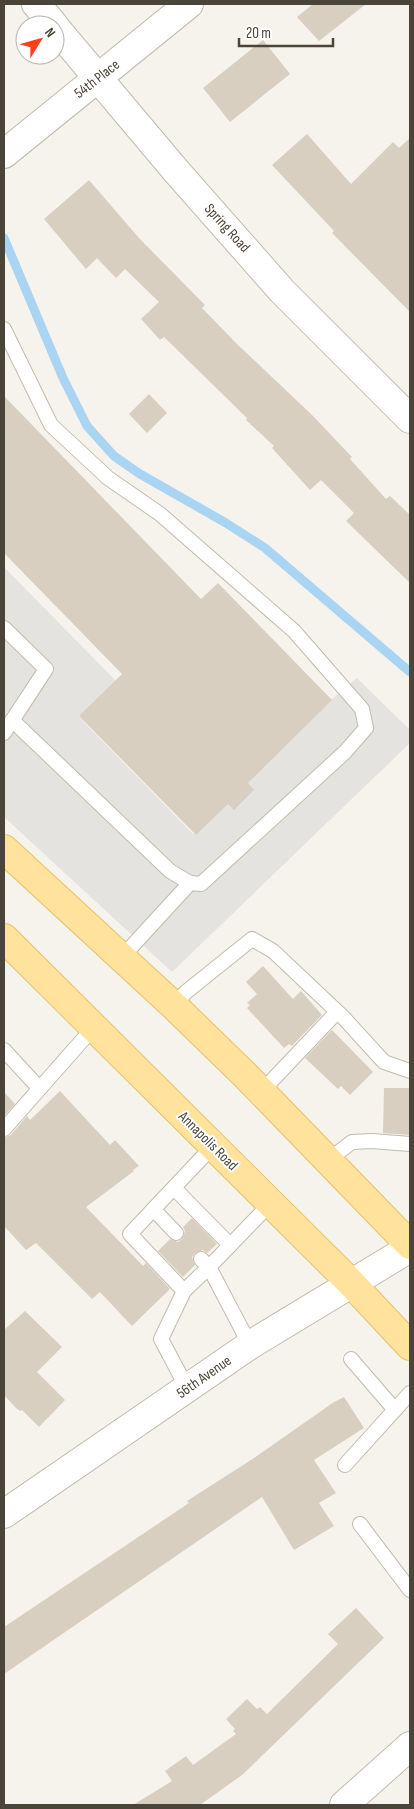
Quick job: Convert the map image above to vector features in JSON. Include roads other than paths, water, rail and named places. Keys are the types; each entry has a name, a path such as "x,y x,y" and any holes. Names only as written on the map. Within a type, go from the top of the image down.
{"main road":[{"path":"4,849 173,1005 261,1092 410,1247"},
{"name":"Annapolis Road","path":"6,945 94,1027 351,1283 410,1346"}],"street":[{"name":"Spring Road","path":"36,4 45,15"},
{"name":"54th Place","path":"4,154 189,4"},
{"name":"Spring Road","path":"65,39 184,180 282,291 410,419"},
{"name":"56th Avenue","path":"4,1514 250,1345 410,1247"},
{"path":"344,1805 410,1746"}],"lane":[{"path":"4,330 51,425 108,478 160,514 294,631 362,709 366,728 345,752 201,884 190,883 170,871 12,720"},
{"path":"4,628 46,669 4,732"},
{"path":"122,958 190,883"},
{"path":"173,1005 186,992 252,939 273,951 337,1012 384,1062 410,1071"},
{"path":"261,1092 337,1012"},
{"path":"4,1129 94,1027"},
{"path":"4,1050 39,1088"},
{"path":"327,1161 352,1142 372,1141 410,1144"},
{"path":"184,1291 130,1234 213,1146"},
{"path":"174,1188 230,1245"},
{"path":"187,1388 161,1339 184,1291 205,1263 230,1245 271,1203"},
{"path":"154,1210 176,1233"},
{"path":"205,1263 250,1345"},
{"path":"351,1359 395,1410"},
{"path":"345,1466 410,1393"},
{"path":"360,1524 410,1590"}],"waterway":[{"path":"4,238 63,378 87,426 114,456 140,474 226,523 265,548 410,672"}]}
